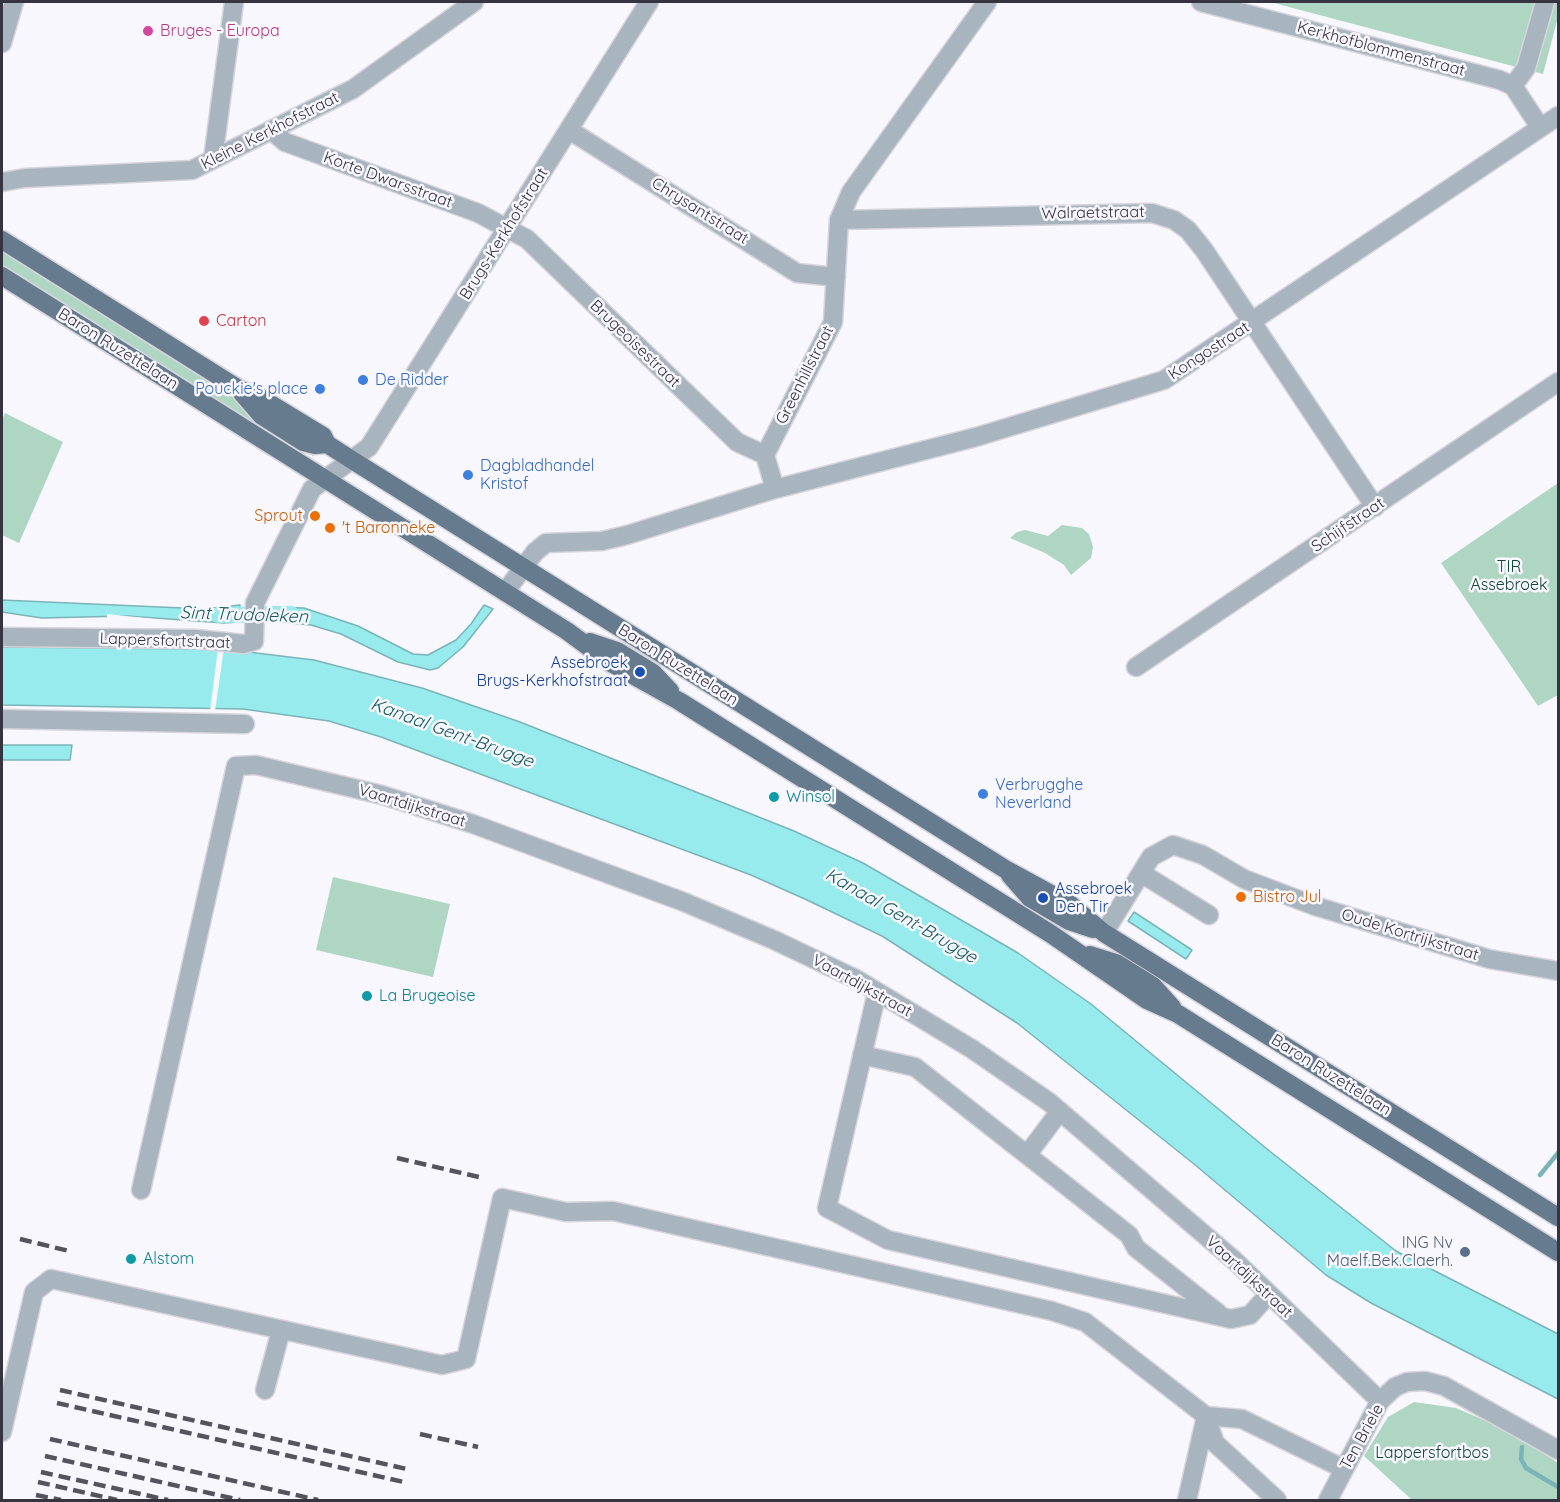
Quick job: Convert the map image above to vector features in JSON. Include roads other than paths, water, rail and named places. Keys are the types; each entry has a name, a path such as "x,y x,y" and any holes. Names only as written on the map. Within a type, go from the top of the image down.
{"main road":[{"name":"Baron Ruzettelaan","path":"2,240 239,389 259,398 323,436 327,444 352,460 1005,869 1071,905 1104,933 1558,1217"},
{"name":"Baron Ruzettelaan","path":"2,276 577,638 617,651 644,668 680,701 1079,952 1116,963 1153,986 1178,1014 1558,1252"},
{"path":"577,638 571,628 572,617 582,610 593,612"}],"street":[{"path":"2,43 14,2"},
{"path":"213,159 234,2"},
{"name":"Kleine Kerkhofstraat","path":"2,182 25,178 192,170 354,89 474,2"},
{"name":"Brugs-Kerkhofstraat","path":"352,460 369,447 649,2"},
{"name":"Greenhillstraat","path":"765,455 833,322 839,220 851,192 987,2"},
{"name":"Kerkhofblommenstraat","path":"1201,2 1500,80 1513,87"},
{"path":"1540,128 1513,87 1526,68 1545,2"},
{"name":"Kongostraat","path":"775,489 976,437 1164,380 1558,116"},
{"name":"Korte Dwarsstraat","path":"271,130 285,142 478,213 508,228"},
{"name":"Chrysantstraat","path":"569,130 797,273 836,277"},
{"name":"Walraetstraat","path":"839,220 1152,213 1174,220 1188,230 1374,507"},
{"name":"Brugeoisestraat","path":"508,228 527,239 737,442 765,455"},
{"name":"Schijfstraat","path":"1136,667 1558,382"},
{"path":"505,592 523,567 546,543 602,541 775,489 765,455"},
{"path":"326,479 352,460"},
{"name":"Lappersfortstraat","path":"2,637 196,639 244,644 254,641 254,612 300,511 312,489 326,479"},
{"path":"2,718 245,724"},
{"name":"Vaartdijkstraat","path":"141,1190 236,766 256,765 275,768 382,795 473,824 684,902 774,940 877,992 972,1049 1060,1111 1234,1260 1380,1401"},
{"name":"Oude Kortrijkstraat","path":"1104,933 1151,857 1173,845 1203,855 1244,879 1315,906 1489,959 1558,971"},
{"path":"1140,873 1209,915"},
{"path":"877,992 827,1208 888,1240 1231,1319 1251,1315 1269,1294"},
{"path":"862,1055 915,1067 1129,1235 1136,1248 1221,1317"},
{"path":"1028,1155 1060,1111"},
{"path":"2,1432 34,1292 51,1279 442,1365 466,1359 502,1198 566,1212 613,1211 1052,1311 1085,1322 1206,1416 1242,1419 1344,1469"},
{"path":"265,1390 281,1330"},
{"name":"Ten Briele","path":"1328,1500 1380,1401 1395,1387 1407,1382 1425,1381 1444,1386 1558,1450"},
{"path":"1187,1500 1206,1416"},
{"path":"1206,1416 1215,1443 1277,1500"}],"water":[{"path":"2,600 205,609 240,605 239,622 224,623 127,616 42,618 2,612"},
{"path":"484,605 493,609 463,647 438,668 430,670 398,662 341,634 311,625 269,621 270,607 304,608 358,626 413,654 428,655 456,640"},
{"name":"Kanaal Gent-Brugge","path":"2,647 195,649 248,652 314,660 422,688 520,722 794,831 863,863 1018,953 1091,1004 1267,1149 1396,1251 1558,1334 1558,1399 1371,1303 1326,1275 1194,1164 1017,1023 882,936 751,875 381,737 329,721 243,709 2,705"},
{"path":"2,745 72,745 70,760 2,760"},
{"path":"1134,912 1192,950 1186,959 1128,921"}],"waterway":[{"name":"Sint Trudoleken","path":"218,615 291,614"},
{"path":"1540,1175 1558,1153"},
{"path":"1522,1447 1521,1459 1526,1468 1558,1487"}],"railway":[{"path":"397,1158 479,1177"},
{"path":"20,1239 69,1251"},
{"path":"60,1390 411,1470"},
{"path":"57,1403 408,1483"},
{"path":"420,1434 478,1447"},
{"path":"50,1439 318,1500"},
{"path":"45,1456 240,1500"},
{"path":"41,1472 168,1500"},
{"path":"38,1482 117,1500"},
{"path":"36,1495 61,1500"}],"place":[{"name":"Bruges - Europa","path":"148,31"},
{"name":"Carton","path":"204,321"},
{"name":"De Ridder","path":"363,380"},
{"name":"Pouckie's place","path":"320,389"},
{"name":"Dagbladhandel Kristof","path":"468,475"},
{"name":"Sprout","path":"315,516"},
{"name":"'t Baronneke","path":"330,528"},
{"name":"Assebroek Brugs-Kerkhofstraat","path":"640,672"},
{"name":"Verbrugghe Neverland","path":"983,794"},
{"name":"Winsol","path":"774,797"},
{"name":"Bistro Jul","path":"1241,897"},
{"name":"Assebroek Den Tir","path":"1043,898"},
{"name":"La Brugeoise","path":"367,996"},
{"name":"ING Nv Maelf.Bek.Claerh.","path":"1465,1252"},
{"name":"Alstom","path":"131,1259"}],"park label":[{"name":"TIR Assebroek","path":"1509,576"},
{"name":"Lappersfortbos","path":"1432,1453"}]}
